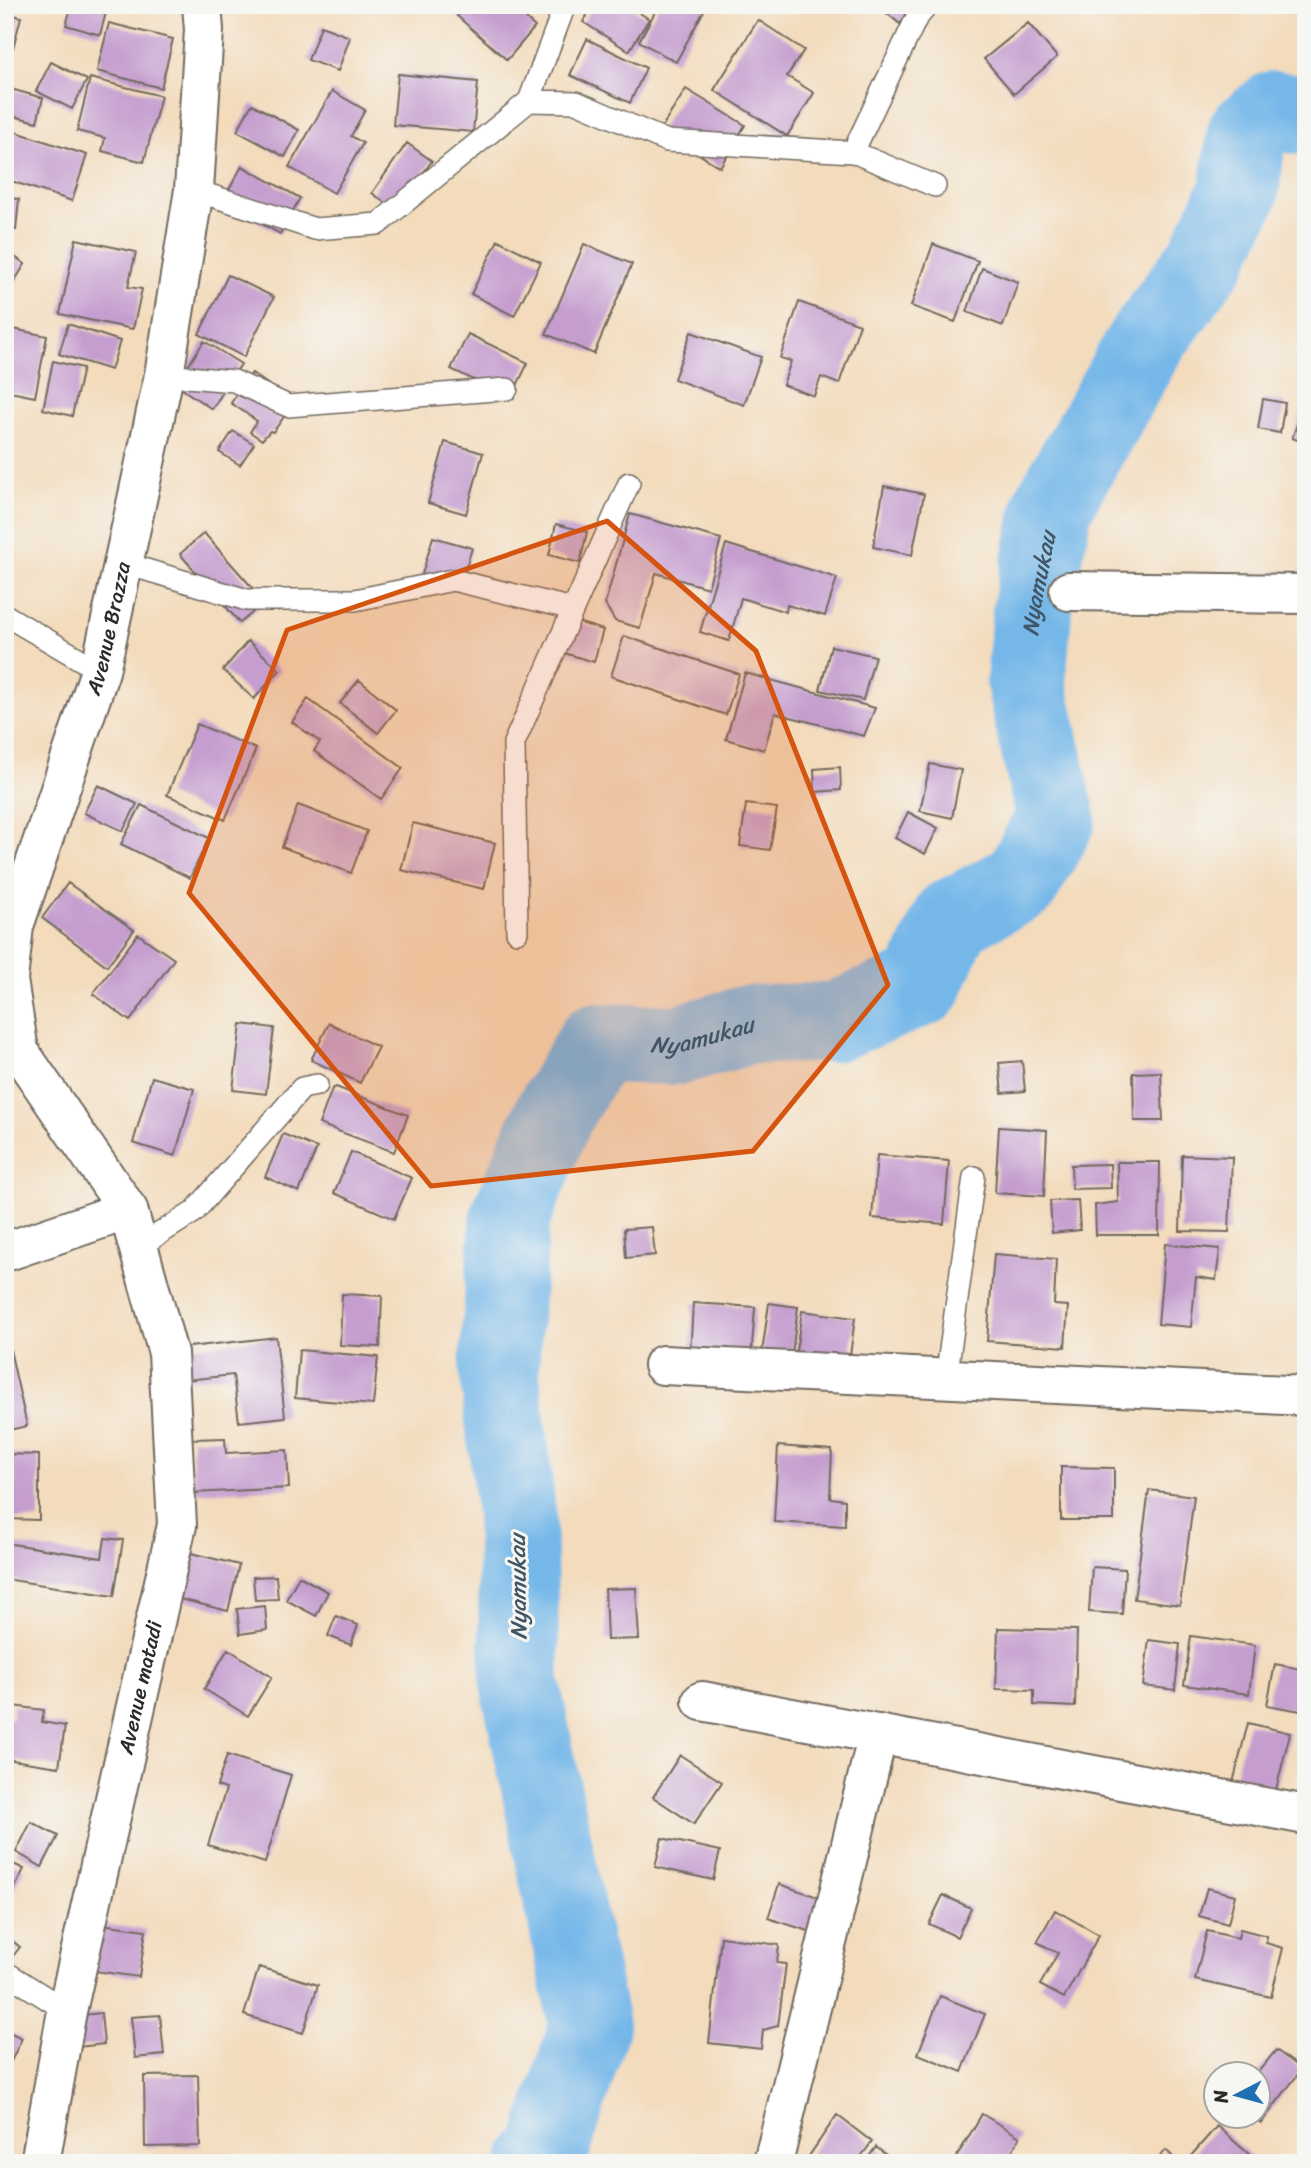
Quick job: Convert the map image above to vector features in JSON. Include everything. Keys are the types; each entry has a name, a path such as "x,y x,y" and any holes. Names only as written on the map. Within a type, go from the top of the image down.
{"street":[{"name":"Avenue Brazza","path":"128,1210 19,1051 7,978 14,926 100,671 164,375 194,190 204,30 202,5"},
{"path":"1069,591 1306,594"},
{"path":"5,1252 128,1210"},
{"name":"Avenue matadi","path":"40,2163 67,2011 177,1525 168,1353 128,1210"},
{"path":"663,1365 1306,1396"},
{"path":"702,1701 1306,1815"},
{"path":"773,2163 878,1734"}],"lane":[{"path":"194,190 315,229 377,224 529,101 565,5"},
{"path":"853,152 916,19 928,5"},
{"path":"529,101 576,102 667,141 853,152 935,186"},
{"path":"164,375 234,382 288,406 507,389"},
{"path":"517,932 514,743 629,483"},
{"path":"123,563 247,600 355,600 453,580 573,609"},
{"path":"5,615 100,671"},
{"path":"138,1247 194,1212 302,1088 317,1085"},
{"path":"946,1379 974,1177"},
{"path":"5,1972 67,2011"}],"highlighted area":[{"path":"607,521 756,651 888,985 753,1151 431,1186 189,893 287,630"}],"building":[{"path":"72,5 108,5 100,35 66,25"},
{"path":"466,5 511,5 535,27 507,60 457,16"},
{"path":"593,5 627,5 649,19 629,51 583,22"},
{"path":"659,5 707,5 676,62 639,41"},
{"path":"877,5 915,5 900,24"},
{"path":"5,13 21,17 13,48 5,46"},
{"path":"758,20 804,50 787,76 814,93 787,136 714,90"},
{"path":"109,23 173,39 161,88 97,71"},
{"path":"1028,23 1057,57 1014,94 984,59"},
{"path":"321,26 350,37 338,71 308,60"},
{"path":"587,39 646,68 630,103 570,75"},
{"path":"51,62 87,80 72,109 36,91"},
{"path":"398,74 478,82 473,132 393,125"},
{"path":"90,78 161,96 144,162 102,151 105,138 77,131"},
{"path":"7,88 43,98 37,122 5,114"},
{"path":"686,89 745,125 720,167 660,130"},
{"path":"332,91 365,110 351,136 363,143 334,193 289,167"},
{"path":"252,104 299,130 285,157 237,131"},
{"path":"13,131 87,155 72,201 5,179 5,152"},
{"path":"407,143 432,161 396,210 372,193"},
{"path":"242,166 300,198 280,234 222,202"},
{"path":"5,198 19,199 16,230 5,229"},
{"path":"76,239 136,252 128,287 142,289 133,329 60,314"},
{"path":"498,240 541,262 514,316 471,294"},
{"path":"584,244 632,264 594,354 546,334"},
{"path":"933,244 978,261 955,322 911,306"},
{"path":"5,250 25,264 14,282 5,276"},
{"path":"982,268 1018,282 1003,326 967,312"},
{"path":"228,275 274,297 244,357 199,334"},
{"path":"799,302 860,324 839,384 821,377 814,396 783,385 791,361 780,358"},
{"path":"68,324 120,341 111,370 59,354"},
{"path":"13,329 47,336 35,397 5,391 5,369"},
{"path":"691,332 761,357 744,405 674,379"},
{"path":"468,334 528,363 511,398 451,369"},
{"path":"204,341 241,364 212,409 176,385"},
{"path":"53,361 83,368 72,416 43,409"},
{"path":"252,373 294,403 273,432 270,431 262,440 250,432 257,421 231,403"},
{"path":"1263,399 1285,403 1280,433 1258,429"},
{"path":"1303,409 1306,410 1306,443 1292,438"},
{"path":"233,431 254,444 240,465 219,452"},
{"path":"445,442 483,453 466,514 428,503"},
{"path":"884,486 924,494 912,555 873,547"},
{"path":"630,514 721,539 708,588 656,573 640,628 615,621 605,604"},
{"path":"556,524 587,532 580,563 549,555"},
{"path":"204,533 265,602 240,623 180,554"},
{"path":"433,537 472,548 459,590 421,578"},
{"path":"726,544 837,578 825,616 787,605 786,612 741,598 729,641 700,632"},
{"path":"574,621 603,630 594,662 564,653"},
{"path":"624,636 739,674 726,715 611,676"},
{"path":"248,641 280,670 254,699 223,670"},
{"path":"831,646 875,656 863,700 820,690"},
{"path":"745,673 875,708 864,736 775,713 764,750 726,739"},
{"path":"359,680 396,710 378,733 340,703"},
{"path":"308,699 403,768 381,799 314,751 320,742 292,722"},
{"path":"197,724 256,749 225,820 167,795"},
{"path":"930,764 961,770 952,818 920,811"},
{"path":"840,767 841,790 815,792 814,769"},
{"path":"98,785 137,804 123,831 84,813"},
{"path":"746,804 777,808 770,850 740,846"},
{"path":"141,805 209,838 190,878 121,844"},
{"path":"298,805 367,831 351,873 282,847"},
{"path":"908,812 938,828 925,854 895,838"},
{"path":"413,823 495,843 484,889 401,870"},
{"path":"68,883 134,930 107,966 42,918"},
{"path":"138,934 174,959 130,1021 93,994"},
{"path":"329,1023 378,1047 360,1083 311,1060"},
{"path":"241,1024 274,1028 266,1094 233,1090"},
{"path":"1022,1061 1025,1091 1002,1093 999,1063"},
{"path":"1161,1072 1163,1121 1134,1121 1133,1073"},
{"path":"152,1077 194,1089 175,1156 133,1143"},
{"path":"336,1087 408,1115 394,1152 319,1124 332,1089"},
{"path":"999,1127 1047,1130 1044,1196 995,1193"},
{"path":"283,1134 317,1148 299,1192 265,1177"},
{"path":"351,1152 412,1178 394,1219 334,1193"},
{"path":"877,1155 949,1161 944,1224 872,1218"},
{"path":"1182,1155 1232,1157 1229,1232 1180,1231"},
{"path":"1117,1162 1160,1162 1159,1235 1096,1235 1095,1205 1118,1202"},
{"path":"1110,1164 1111,1188 1072,1189 1071,1165"},
{"path":"1078,1200 1080,1230 1052,1233 1050,1201"},
{"path":"652,1227 655,1255 626,1258 624,1229"},
{"path":"1165,1244 1220,1249 1216,1280 1196,1277 1191,1327 1158,1324"},
{"path":"994,1254 1056,1259 1054,1305 1068,1306 1065,1347 987,1341"},
{"path":"342,1294 382,1296 380,1347 340,1345"},
{"path":"693,1303 755,1307 751,1359 690,1355"},
{"path":"769,1303 798,1307 790,1370 760,1367"},
{"path":"802,1311 855,1318 847,1379 793,1371"},
{"path":"276,1337 285,1417 239,1422 233,1375 176,1381 172,1349"},
{"path":"10,1350 27,1426 5,1431 5,1351"},
{"path":"299,1350 378,1357 373,1405 295,1398"},
{"path":"225,1438 226,1453 287,1450 289,1488 194,1493 192,1439"},
{"path":"778,1446 832,1450 830,1498 845,1500 845,1526 774,1522"},
{"path":"5,1454 39,1455 39,1520 5,1519"},
{"path":"1061,1467 1114,1468 1114,1520 1061,1520"},
{"path":"1149,1490 1194,1496 1180,1605 1134,1599"},
{"path":"105,1538 123,1540 114,1596 5,1579 5,1543 102,1558"},
{"path":"191,1553 239,1565 228,1611 180,1599"},
{"path":"1092,1567 1125,1569 1122,1614 1089,1612"},
{"path":"276,1576 278,1599 255,1600 253,1577"},
{"path":"299,1576 328,1592 316,1616 286,1600"},
{"path":"636,1588 639,1639 607,1640 605,1589"},
{"path":"265,1606 267,1630 240,1634 237,1609"},
{"path":"336,1616 358,1625 351,1645 328,1636"},
{"path":"998,1628 1077,1630 1075,1707 1034,1705 1034,1690 996,1689"},
{"path":"1191,1636 1255,1645 1249,1694 1184,1685"},
{"path":"1149,1640 1180,1644 1175,1690 1143,1686"},
{"path":"228,1649 272,1677 248,1716 204,1689"},
{"path":"1275,1664 1306,1670 1306,1712 1267,1705"},
{"path":"13,1706 44,1710 42,1722 65,1726 59,1767 5,1759 5,1718 11,1719"},
{"path":"1248,1723 1290,1733 1272,1806 1230,1795"},
{"path":"227,1755 291,1775 265,1863 208,1845 226,1789 217,1786"},
{"path":"680,1755 722,1782 694,1824 653,1797"},
{"path":"31,1822 58,1836 42,1867 16,1852"},
{"path":"662,1838 720,1851 713,1880 655,1867"},
{"path":"5,1860 24,1869 5,1908"},
{"path":"779,1884 827,1900 815,1933 768,1918"},
{"path":"1207,1888 1235,1895 1228,1924 1199,1916"},
{"path":"943,1895 971,1908 957,1937 929,1924"},
{"path":"1055,1910 1099,1935 1064,1998 1040,1985 1058,1953 1037,1942"},
{"path":"101,1924 146,1930 139,1977 94,1971"},
{"path":"1240,1929 1267,1936 1266,1943 1283,1948 1271,1997 1195,1980 1207,1931 1238,1938"},
{"path":"5,1935 20,1947 5,1966"},
{"path":"721,1937 779,1945 777,1963 786,1964 778,2026 763,2030 761,2049 709,2043"},
{"path":"259,1967 318,1985 303,2033 244,2015"},
{"path":"940,1996 985,2014 962,2072 918,2054"},
{"path":"101,2013 104,2044 78,2047 74,2016"},
{"path":"160,2015 164,2055 135,2058 131,2017"},
{"path":"5,2030 22,2038 5,2074"},
{"path":"1276,2050 1302,2069 1272,2109 1272,2060 1268,2060"},
{"path":"198,2075 200,2146 145,2147 144,2076"},
{"path":"982,2114 1020,2137 1005,2163 964,2163 956,2158"},
{"path":"837,2115 872,2142 856,2163 806,2163 805,2162"},
{"path":"1214,2130 1222,2130 1259,2163 1194,2163 1189,2158"},
{"path":"876,2147 896,2163 864,2163"},
{"path":"1166,2150 1179,2163 1154,2163"}],"waterway":[{"name":"Nyamukau","path":"538,2163 549,2153 589,2026 520,1683 516,1512 499,1369 510,1218 554,1113 596,1043 678,1045 747,1025 833,1022 923,986 952,918 1021,882 1056,819 1026,682 1032,612 1053,505 1145,343 1207,258 1239,192 1247,133 1274,111 1306,115"}]}
